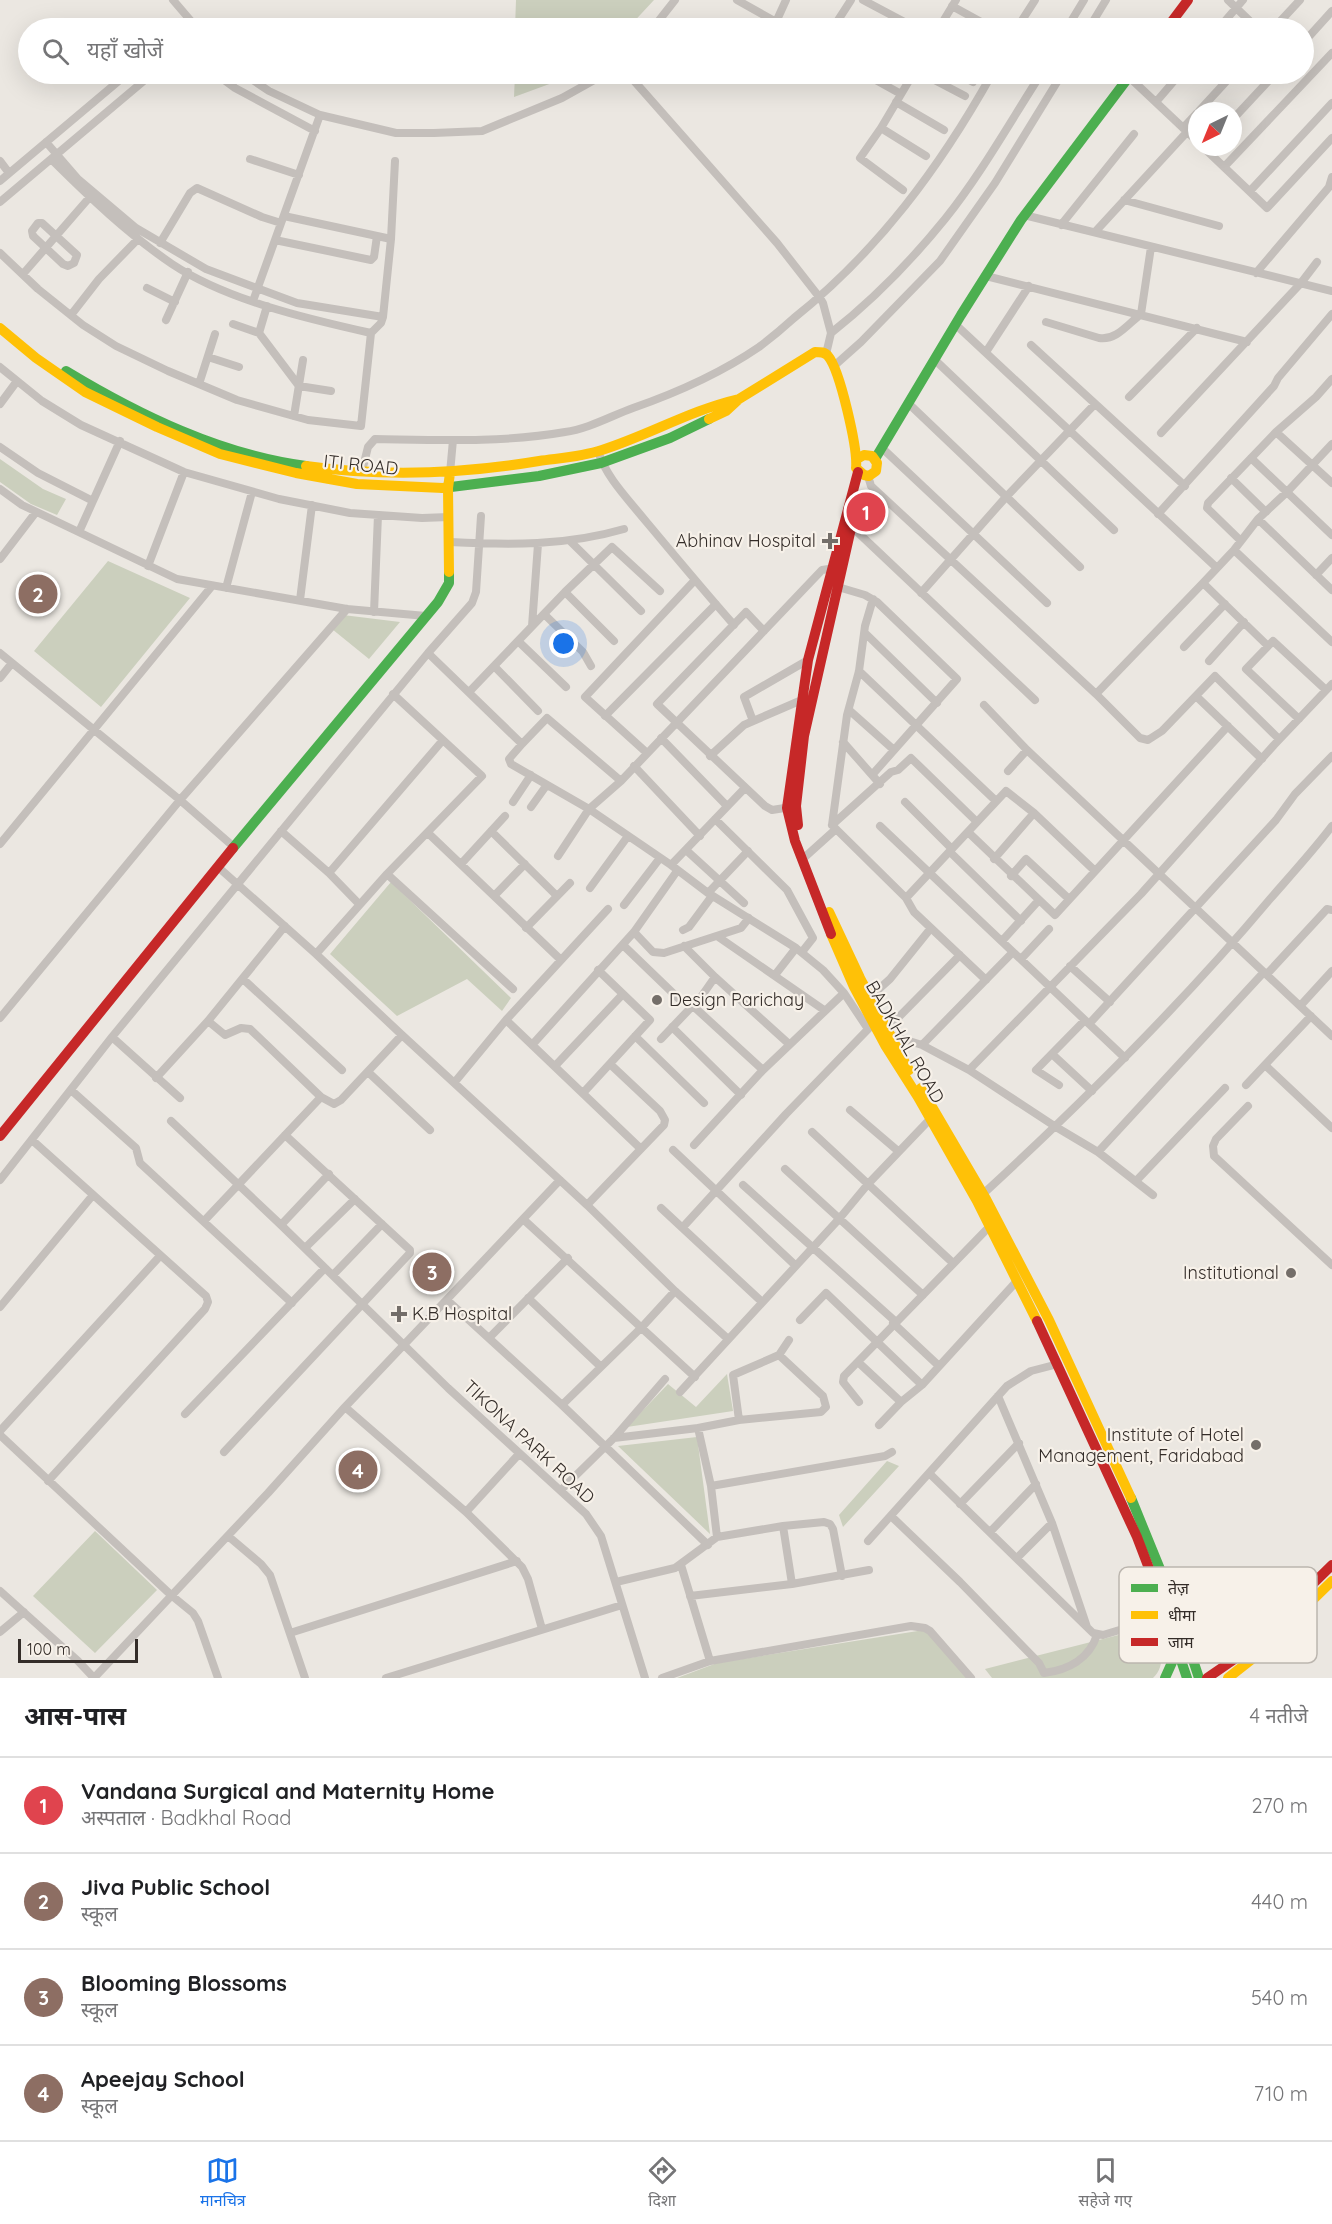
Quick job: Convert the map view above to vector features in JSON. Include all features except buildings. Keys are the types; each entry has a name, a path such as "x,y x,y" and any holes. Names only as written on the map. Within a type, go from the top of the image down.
{"street":[{"path":"173,0 187,18"},
{"path":"661,18 675,0"},
{"path":"737,0 769,18"},
{"path":"778,18 786,0"},
{"path":"839,18 851,0"},
{"path":"863,0 897,18"},
{"path":"1023,18 1035,0"},
{"path":"1073,18 1084,0"},
{"path":"1095,18 1106,0"},
{"path":"1174,18 1188,0"},
{"path":"1228,0 1246,18"},
{"path":"1228,18 1243,0"},
{"path":"1283,18 1300,0"},
{"path":"946,18 954,3 977,18"},
{"path":"1314,31 1332,11"},
{"path":"1314,72 1332,53"},
{"path":"0,181 115,84"},
{"path":"0,202 140,84"},
{"path":"230,84 315,131"},
{"path":"258,84 269,92 320,115 396,133 482,130 562,98 587,84"},
{"path":"637,84 777,243 824,303 831,333"},
{"path":"883,84 901,94"},
{"path":"903,190 860,158 907,84"},
{"path":"942,84 965,96"},
{"path":"362,471 368,447 375,438 507,439 567,432 648,403 709,376 759,347 820,298 867,252 908,204 943,155 986,84"},
{"path":"1035,84 945,220 878,293 831,333 821,353 834,366 857,459 856,468 871,486 950,561 1096,694 1132,732 1144,740 1162,730 1215,676 1280,739"},
{"path":"834,366 876,327 940,261 996,183 1056,84"},
{"path":"863,474 876,471 875,459 1024,215 1123,84"},
{"path":"1139,84 1188,133"},
{"path":"1156,102 1171,84"},
{"path":"1207,102 1224,84"},
{"path":"1242,109 1265,84"},
{"path":"1224,167 1303,84"},
{"path":"896,102 944,130"},
{"path":"1250,191 1332,103"},
{"path":"253,301 320,115"},
{"path":"1095,232 1188,126"},
{"path":"881,128 926,156"},
{"path":"1061,225 1134,134"},
{"path":"1213,156 1268,208 1332,138"},
{"path":"46,142 53,157 89,198 138,239 174,265 220,288 267,306 371,333"},
{"path":"53,157 136,228 206,270 297,303 383,317"},
{"path":"250,159 299,175"},
{"path":"0,161 9,173"},
{"path":"0,253 38,289 83,325 116,346 237,400 308,420 361,426 371,333 381,323 383,317 391,239 395,161"},
{"path":"1256,273 1329,187 1332,177"},
{"path":"160,243 190,193 197,188 262,217 391,239"},
{"path":"22,274 89,198"},
{"path":"1124,200 1219,226"},
{"path":"1024,215 1332,291"},
{"path":"42,223 77,255 74,263 68,266 46,248 33,236 32,231 42,223"},
{"path":"275,240 371,260 374,257 376,236"},
{"path":"71,315 99,279 138,239"},
{"path":"1046,322 1107,339 1113,338 1141,314 1151,247"},
{"path":"1161,433 1301,284 1317,262"},
{"path":"166,320 188,272"},
{"path":"986,276 1247,342"},
{"path":"986,352 1029,286"},
{"path":"147,288 175,302"},
{"path":"259,333 267,306"},
{"path":"1158,514 1274,386 1278,378 1332,314"},
{"name":"ITI ROAD","path":"0,320 54,363 111,398 199,437 270,459 332,470 450,473 500,469 598,451 643,435 719,402 739,399"},
{"path":"233,324 259,333 299,386 331,391"},
{"path":"956,324 1217,568"},
{"name":"ITI ROAD","path":"0,328 36,358 85,392 220,454 296,473 357,484 448,488 539,476 602,463 670,438 726,411 739,399 821,353"},
{"path":"1129,397 1197,328"},
{"path":"199,384 215,334"},
{"path":"1031,345 1185,486"},
{"path":"208,357 239,368"},
{"path":"294,416 303,360"},
{"path":"934,360 1114,530"},
{"path":"0,367 42,401 81,425 184,472 252,492 350,513 422,518 449,517"},
{"path":"1241,541 1207,508 1208,503 1276,432 1316,397 1332,379"},
{"path":"0,404 17,381"},
{"path":"908,404 1080,567"},
{"path":"921,593 1068,429 1095,404"},
{"path":"1276,432 1332,483"},
{"path":"0,1136 234,847 438,602 449,583 448,488 453,440"},
{"path":"79,532 120,441"},
{"path":"0,447 38,473 93,501"},
{"path":"882,448 1047,603"},
{"path":"1096,694 1234,550 1258,519 1330,450"},
{"path":"598,451 602,463 615,482 694,580 734,625"},
{"path":"857,459 864,455 875,459"},
{"path":"1251,458 1332,535"},
{"path":"148,566 184,472"},
{"name":"BADKHAL ROAD","path":"863,474 851,526 808,660 789,783 800,859 842,962 874,1023 983,1194 1049,1320 1160,1567"},
{"name":"BADKHAL ROAD","path":"863,474 837,568 838,587 804,736 791,807 796,815 806,856 818,888 870,997 874,1023"},
{"path":"1231,478 1266,512"},
{"path":"0,489 22,505 177,579 346,609 426,616"},
{"path":"226,588 252,492"},
{"path":"300,600 312,506"},
{"path":"0,559 36,512"},
{"path":"374,612 378,515"},
{"path":"0,1180 112,1037 393,694 472,603 476,592 481,516"},
{"path":"1258,519 1332,590"},
{"path":"851,526 1035,700"},
{"path":"450,542 538,544 601,536 624,529"},
{"path":"601,536 660,591"},
{"path":"570,541 641,611"},
{"path":"532,626 538,544"},
{"path":"470,692 565,592 612,547"},
{"path":"1234,550 1332,642"},
{"path":"1316,575 1332,558"},
{"path":"558,856 589,809 621,781 822,570 837,568"},
{"path":"585,697 694,580"},
{"path":"1203,583 1268,646"},
{"path":"0,844 212,586"},
{"path":"838,587 873,599 957,679 872,775"},
{"path":"565,592 614,641"},
{"path":"834,827 843,742 873,599"},
{"path":"605,716 716,604"},
{"path":"1184,647 1224,604"},
{"path":"0,1018 180,800 346,609"},
{"path":"764,631 746,612 657,704 744,789 772,810 791,807"},
{"path":"544,614 583,652 591,666"},
{"path":"1209,661 1244,622"},
{"path":"865,633 937,702"},
{"path":"518,641 566,687"},
{"path":"969,1070 1159,874 1329,687 1274,641 1246,669 1299,718"},
{"path":"428,652 522,744"},
{"path":"0,653 234,847"},
{"path":"753,721 744,697 808,660"},
{"path":"0,678 12,663"},
{"path":"494,666 538,711"},
{"path":"859,671 996,801"},
{"path":"577,690 647,753"},
{"path":"316,954 359,904 482,776 393,694"},
{"path":"710,756 744,724 813,695"},
{"path":"1196,696 1262,759"},
{"path":"984,705 1027,750 1332,1036"},
{"path":"849,710 894,750"},
{"path":"621,781 548,718 508,762 589,809 710,895 799,950 823,970 874,1023 786,1114 683,1227"},
{"path":"968,832 1011,876 1055,915 1228,726"},
{"path":"661,738 727,806"},
{"path":"329,873 443,740"},
{"path":"843,742 880,784"},
{"path":"1008,771 1027,750"},
{"path":"1059,1085 1036,1070 1110,1002 1332,756"},
{"path":"806,856 891,772 898,770 912,758 977,822"},
{"path":"634,766 700,836"},
{"path":"513,802 531,776"},
{"path":"531,807 546,786"},
{"path":"532,1045 634,932 686,850 744,789"},
{"path":"906,898 1006,790 1034,813 1095,871"},
{"path":"905,802 1021,921"},
{"path":"994,859 1034,813"},
{"path":"461,864 505,816"},
{"path":"715,819 787,890 813,938 775,975"},
{"path":"880,826 1125,1058"},
{"path":"983,1194 1056,1127 1125,1058 1234,943 1332,826"},
{"path":"834,827 906,898 910,907 986,980"},
{"path":"281,831 329,873 359,904"},
{"path":"491,831 557,896"},
{"path":"428,833 561,960"},
{"path":"590,888 628,836"},
{"path":"686,850 744,903"},
{"path":"683,930 694,921 720,881 748,851"},
{"path":"624,905 660,858"},
{"path":"1011,876 1026,859 1069,899"},
{"path":"494,896 525,864"},
{"path":"218,867 316,954 728,1338"},
{"path":"387,874 513,989"},
{"path":"526,928 570,883"},
{"path":"1002,942 1039,900"},
{"path":"454,1083 506,1020 608,909"},
{"path":"1098,1152 1327,909 1332,910"},
{"path":"634,932 656,954 741,928 749,918"},
{"path":"156,1078 243,980 285,926"},
{"path":"870,997 890,979 931,927"},
{"path":"1021,959 1049,929"},
{"path":"717,936 824,1010"},
{"path":"622,945 678,998"},
{"path":"684,946 789,1044"},
{"path":"922,1045 1013,952"},
{"path":"960,955 889,1032 922,1045 969,1070 1098,1152 1153,1195"},
{"path":"1070,966 1110,1002"},
{"path":"583,1093 650,1020 598,970"},
{"path":"1301,1005 1332,971"},
{"path":"661,1039 715,977"},
{"path":"243,980 342,1071"},
{"path":"694,1145 762,1070 844,993"},
{"path":"555,1066 622,995"},
{"path":"692,1005 762,1070"},
{"path":"1246,1085 1311,1016"},
{"path":"506,1020 641,1149"},
{"path":"208,1021 225,1035 241,1028 250,1029 330,1103 338,1103 402,1035"},
{"name":"BADKHAL ROAD","path":"874,1023 889,1032 990,1226 1058,1364 1130,1522 1148,1567"},
{"path":"672,1027 741,1095"},
{"path":"635,1036 704,1103"},
{"path":"112,1037 180,1098"},
{"path":"1052,1054 1092,1091"},
{"path":"587,1205 664,1125 665,1120 660,1111 610,1064"},
{"path":"1265,1065 1332,1128"},
{"path":"368,1072 430,1130"},
{"path":"1136,1181 1225,1088"},
{"path":"71,1090 136,1148 140,1163 292,1303"},
{"path":"204,1221 321,1096"},
{"path":"1248,1106 1216,1139 1213,1146 1214,1156 1331,1261"},
{"path":"850,1110 898,1151"},
{"path":"680,1392 761,1301 839,1219 898,1151 933,1116"},
{"name":"TIKONA PARK ROAD","path":"171,1121 405,1344 448,1388 586,1514 598,1530 645,1678"},
{"path":"812,1132 953,1263"},
{"path":"224,1452 410,1253 410,1250 285,1135"},
{"path":"33,1140 206,1296 208,1302 207,1306 48,1481"},
{"path":"673,1150 795,1265"},
{"path":"785,1169 923,1295"},
{"path":"281,1225 329,1174"},
{"path":"0,1591 94,1678 228,1536 345,1407 560,1180"},
{"path":"743,1185 895,1322 939,1366"},
{"path":"0,1307 93,1194"},
{"path":"305,1248 355,1199"},
{"path":"661,1208 761,1301"},
{"path":"523,1219 695,1377"},
{"path":"333,1275 382,1224"},
{"path":"859,1402 843,1382 844,1376 990,1226"},
{"path":"160,1256 0,1433 48,1481 193,1613 218,1678"},
{"path":"489,1338 568,1258"},
{"path":"185,1414 325,1268"},
{"path":"879,1425 901,1402 922,1385 1016,1282"},
{"path":"562,1405 642,1327 675,1291"},
{"path":"800,1320 826,1293 922,1385"},
{"path":"528,1298 600,1366"},
{"path":"447,1300 562,1405 708,1545"},
{"path":"740,1420 733,1375 779,1355 789,1340"},
{"path":"614,1438 698,1428 740,1420 818,1413 826,1407 823,1396 779,1355"},
{"path":"858,1362 901,1402"},
{"path":"868,1541 1007,1386 1032,1371 1058,1364"},
{"path":"561,1490 614,1438 664,1379"},
{"path":"998,1396 1052,1523 1088,1629"},
{"path":"345,1407 466,1512 517,1561 528,1579 542,1629"},
{"path":"698,1428 711,1486 717,1537"},
{"path":"960,1504 1019,1443"},
{"path":"711,1486 885,1456 892,1452"},
{"path":"466,1512 519,1454"},
{"path":"930,1474 1088,1629 1098,1635 1119,1629"},
{"path":"990,1532 1036,1484"},
{"path":"891,1516 960,1582 1039,1663 1044,1672 1059,1671 1077,1662 1098,1635"},
{"path":"616,1582 681,1565 717,1537 824,1522 830,1524 833,1529 842,1576"},
{"path":"1017,1558 1052,1523"},
{"path":"783,1526 792,1584"},
{"path":"228,1536 261,1564 270,1575 305,1678"},
{"path":"290,1634 517,1561"},
{"path":"681,1565 711,1661"},
{"path":"1317,1579 1332,1565"},
{"path":"690,1596 792,1584 869,1570"},
{"path":"1317,1596 1332,1581"},
{"path":"1317,1588 1321,1592"},
{"path":"386,1678 622,1605"},
{"path":"0,1632 24,1612"},
{"path":"662,1678 711,1661 918,1626 930,1631 971,1678"},
{"path":"1165,1678 1172,1663"},
{"path":"1182,1663 1187,1678"},
{"path":"1194,1663 1199,1678"},
{"path":"1207,1678 1229,1663"},
{"path":"1228,1678 1247,1663"}],"green space":[{"path":"516,0 654,0 637,18 515,18"},
{"path":"515,84 549,84 514,97"},
{"path":"0,459 43,489 66,499 57,515 31,504 0,482"},
{"path":"108,561 190,598 101,707 34,651"},
{"path":"343,615 400,622 369,659 332,629"},
{"path":"391,882 511,998 502,1011 467,979 397,1016 330,954"},
{"path":"727,1374 733,1411 627,1427 668,1384 696,1407"},
{"path":"697,1437 710,1534 618,1446"},
{"path":"887,1461 899,1466 843,1527 839,1515"},
{"path":"95,1531 157,1590 95,1653 33,1596"},
{"path":"924,1630 973,1678 677,1678 717,1663"},
{"path":"1119,1635 1119,1663 1161,1663 1153,1678 992,1678 985,1669"}],"traffic: fast":[{"path":"875,459 1021,220 1123,84"},
{"path":"66,371 122,403 212,443 274,461 306,466"},
{"path":"443,488 539,476 601,463 670,438 709,419"},
{"path":"233,848 438,602 449,583 449,572"},
{"path":"1131,1498 1159,1567"},
{"path":"1165,1678 1172,1663"},
{"path":"1182,1663 1187,1678"},
{"path":"1194,1663 1199,1678"}],"traffic: slow":[{"path":"0,328 36,358 85,392 220,454 296,473 357,484 443,488"},
{"path":"709,419 726,411 739,399 815,352 822,352 833,364 843,393 854,444 856,468 869,476 876,471 877,463 872,456 864,455 857,459"},
{"path":"306,466 364,472 422,473 481,469 570,457 602,450 704,410 739,399"},
{"path":"449,572 448,488 450,473"},
{"path":"829,912 860,978 909,1070"},
{"path":"831,934 854,987 885,1045 918,1097 977,1201 1037,1321"},
{"path":"921,1088 986,1199 1049,1320 1131,1498"},
{"path":"1317,1596 1332,1581"},
{"path":"1228,1678 1247,1663"}],"traffic: jam":[{"path":"1174,18 1188,0"},
{"path":"831,934 795,841 787,808 808,660 858,472"},
{"path":"798,825 796,806 804,736 857,502"},
{"path":"0,1136 233,848"},
{"path":"1037,1321 1137,1537 1148,1567"},
{"path":"1317,1580 1332,1565"},
{"path":"1207,1678 1229,1663"}],"place":[{"name":"Vandana Surgical and Maternity Home","path":"866,512"},
{"name":"Abhinav Hospital","path":"830,541"},
{"name":"Jiva Public School","path":"38,594"},
{"name":"Design Parichay","path":"657,1000"},
{"name":"Blooming Blossoms","path":"432,1272"},
{"name":"Institutional","path":"1291,1273"},
{"name":"K.B Hospital","path":"399,1314"},
{"name":"Institute of Hotel Management, Faridabad","path":"1256,1445"},
{"name":"Apeejay School","path":"358,1470"}]}
